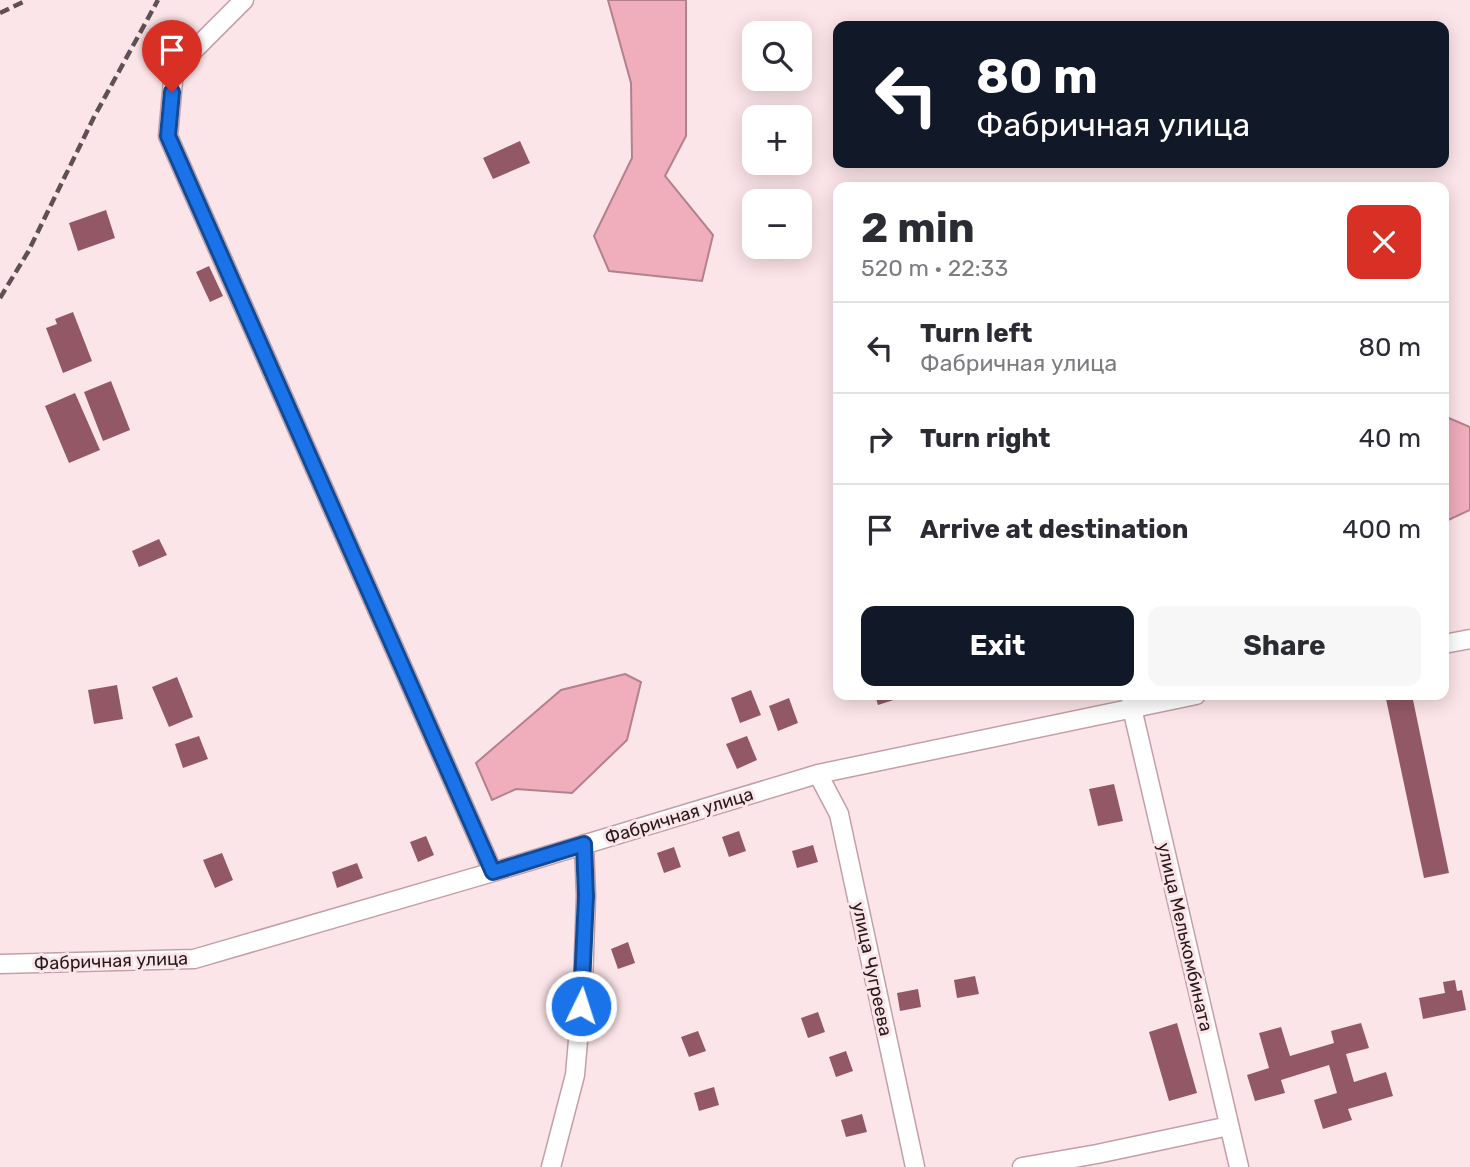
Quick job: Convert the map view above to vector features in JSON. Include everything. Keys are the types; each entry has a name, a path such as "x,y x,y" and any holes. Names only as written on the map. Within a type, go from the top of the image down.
{"street":[{"path":"244,0 174,69 168,136 493,872"},
{"path":"1449,643 1470,639"},
{"name":"Фабричная улица","path":"0,964 194,959 818,774 1131,701"},
{"name":"улица Мелькомбината","path":"1131,701 1239,1167"},
{"name":"улица Чугреева","path":"818,774 839,814 915,1167"},
{"path":"551,1167 575,1075 586,896 584,844"},
{"path":"1022,1167 1229,1126"}],"shaded area":[{"path":"608,0 686,0 686,136 665,176 713,235 702,281 609,271 594,236 632,158 631,83"},
{"path":"1449,418 1470,427 1470,510 1449,520"},
{"path":"625,674 641,682 627,740 572,793 516,789 492,800 476,763 561,690"}],"building":[{"path":"520,141 530,163 493,179 483,158"},
{"path":"106,210 115,238 78,251 69,223"},
{"path":"209,266 223,296 210,302 196,272"},
{"path":"73,312 92,361 63,373 46,328 57,324 55,319"},
{"path":"111,381 130,430 103,441 84,392"},
{"path":"75,393 100,450 69,463 45,406"},
{"path":"159,539 167,555 139,567 132,551"},
{"path":"177,677 193,717 169,727 152,687"},
{"path":"117,685 123,719 94,724 88,690"},
{"path":"751,690 761,715 740,723 731,698"},
{"path":"789,698 798,723 778,731 769,706"},
{"path":"876,700 894,700 878,705"},
{"path":"1386,700 1413,700 1449,873 1424,878"},
{"path":"199,736 208,759 183,768 175,744"},
{"path":"747,736 757,760 737,769 726,744"},
{"path":"1114,784 1123,821 1098,826 1089,789"},
{"path":"739,831 746,851 729,857 722,837"},
{"path":"426,836 434,855 418,862 410,842"},
{"path":"813,845 818,862 797,868 792,851"},
{"path":"674,847 681,867 664,873 657,853"},
{"path":"222,853 233,880 215,888 203,860"},
{"path":"357,863 363,878 337,888 332,872"},
{"path":"628,942 635,963 618,969 611,949"},
{"path":"975,976 979,994 957,998 954,980"},
{"path":"1455,980 1457,991 1462,990 1466,1010 1423,1019 1419,998 1445,993 1443,982"},
{"path":"918,989 921,1007 900,1011 897,993"},
{"path":"818,1012 825,1032 808,1038 801,1018"},
{"path":"1177,1023 1197,1093 1169,1101 1149,1032"},
{"path":"1361,1023 1369,1048 1346,1054 1354,1082 1386,1072 1393,1096 1348,1109 1352,1120 1323,1129 1314,1100 1337,1093 1329,1065 1281,1080 1285,1093 1255,1101 1247,1075 1269,1068 1259,1033 1281,1027 1290,1056 1334,1043 1331,1031"},
{"path":"698,1031 706,1051 689,1057 681,1037"},
{"path":"846,1051 853,1071 836,1077 829,1057"},
{"path":"714,1087 719,1105 699,1111 694,1093"},
{"path":"862,1114 867,1132 846,1137 841,1120"}],"railway":[{"path":"0,13 27,0"},
{"path":"0,298 28,252 94,117 158,0"}],"route":[{"path":"172,92 168,136 493,872 584,844 586,896 581,1006"}]}
